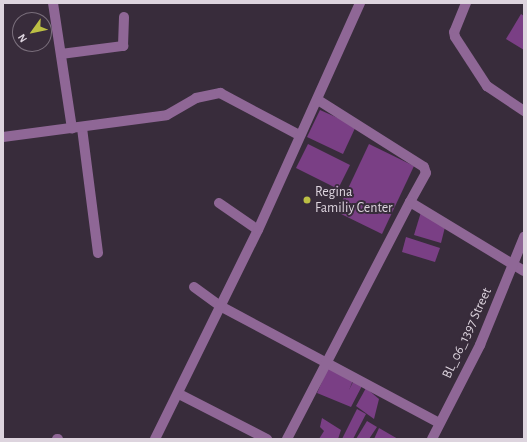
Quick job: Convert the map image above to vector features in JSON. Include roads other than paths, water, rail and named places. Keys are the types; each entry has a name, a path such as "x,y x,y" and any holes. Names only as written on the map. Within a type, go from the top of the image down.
{"street":[{"path":"53,3 72,129"},
{"path":"154,439 179,394 222,307 258,230 299,134 318,100 360,3"},
{"path":"466,3 454,32 455,37 487,86 524,111"},
{"path":"61,54 123,46 124,17"},
{"path":"3,137 82,128 166,115 196,98 220,93 299,134"},
{"path":"287,439 325,361 426,174 424,167 318,100"},
{"path":"82,128 98,253"},
{"path":"219,202 258,230"},
{"path":"410,202 524,271"},
{"name":"BL_06_1397 Street","path":"432,439 480,345 514,266 524,237"},
{"path":"194,286 222,307 439,423"},
{"path":"179,394 266,439"}],"place":[{"name":"Regina Familiy Center","path":"307,200"}]}
